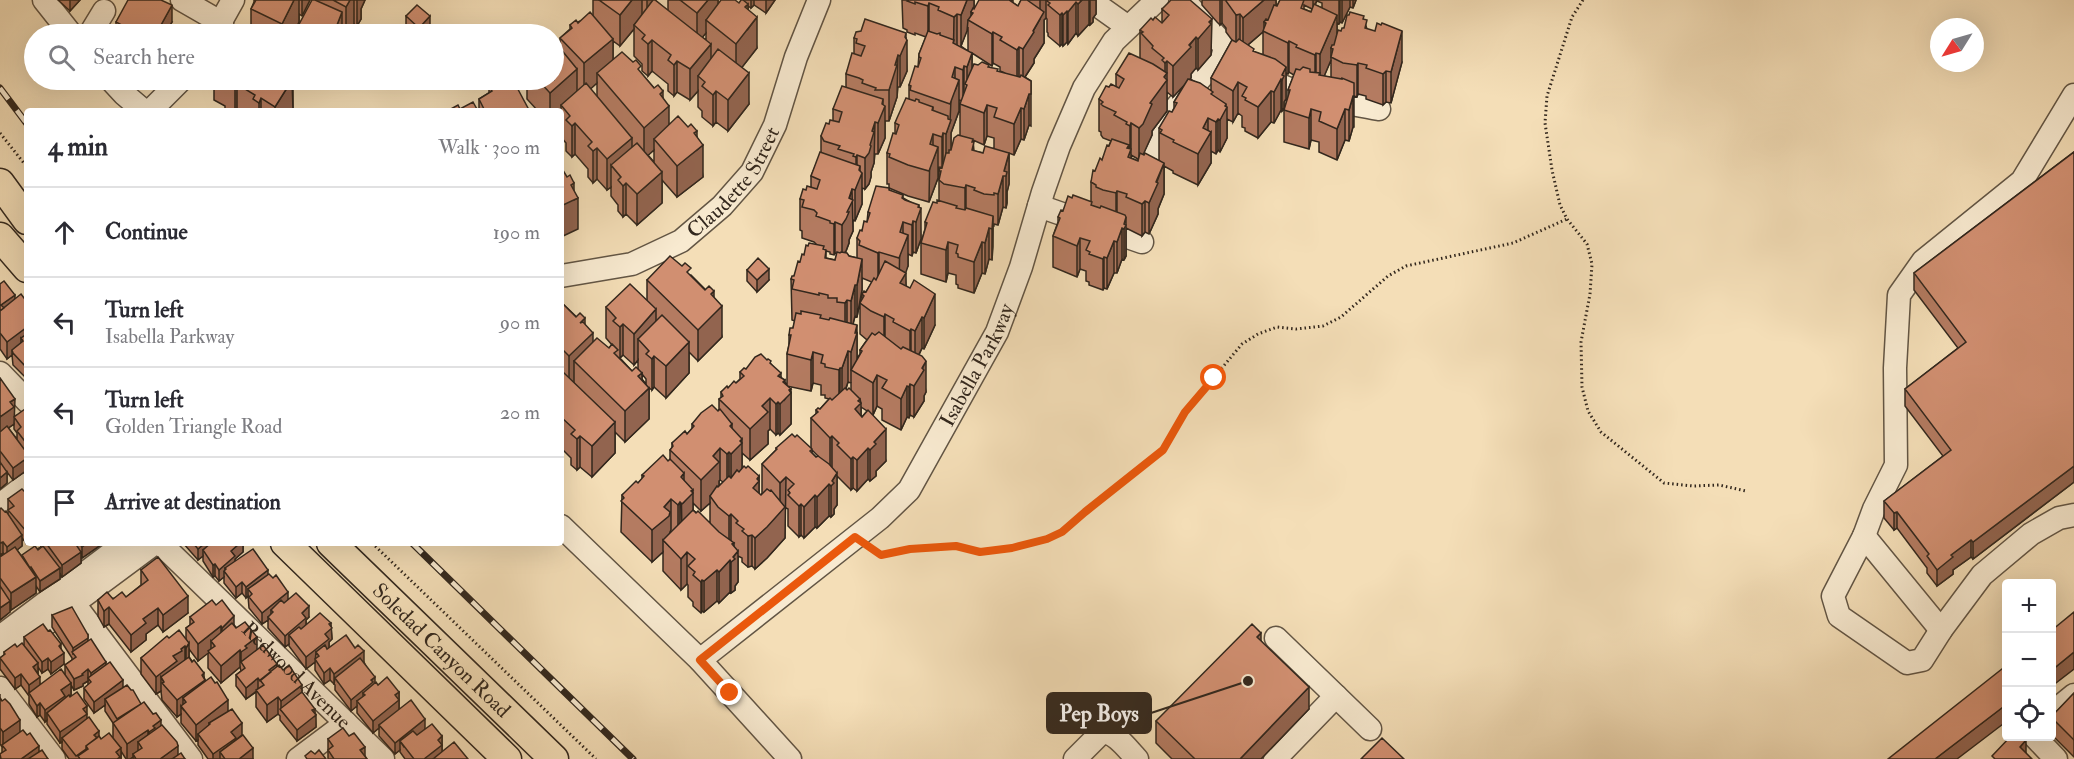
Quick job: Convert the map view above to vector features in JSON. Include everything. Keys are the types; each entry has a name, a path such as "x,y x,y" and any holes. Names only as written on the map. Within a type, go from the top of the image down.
{"main road":[{"path":"0,183 19,218"},
{"path":"0,237 24,265"},
{"name":"Soledad Canyon Road","path":"288,546 507,759"},
{"name":"Soledad Canyon Road","path":"334,546 554,759"}],"street":[{"path":"44,0 63,24"},
{"path":"182,0 212,24"},
{"path":"221,24 233,0"},
{"name":"Claudette Street","path":"564,275 632,264 681,242 722,206 753,172 775,125 796,57 819,0"},
{"path":"1090,0 1128,27"},
{"name":"Isabella Parkway","path":"700,660 880,518 909,490 997,332 1021,267 1059,146 1084,88 1114,42 1157,0"},
{"path":"1184,0 1226,48 1277,84 1309,95 1379,109"},
{"path":"96,24 104,11"},
{"path":"1150,161 1174,110 1226,48"},
{"path":"120,90 140,108"},
{"path":"153,108 172,90"},
{"path":"2074,95 2022,181 1923,261 1899,295 1894,368 1896,465 1874,509 1864,536 1833,596 1839,616 1907,663 1922,660 1982,575 2031,534 2059,518 2074,515"},
{"path":"1039,206 1142,242"},
{"path":"0,373 24,398"},
{"path":"0,505 24,486"},
{"path":"564,529 700,660 790,759"},
{"path":"1864,536 1941,630"},
{"path":"0,658 121,546"},
{"path":"0,637 150,546"},
{"name":"Redwood Avenue","path":"163,546 383,759"},
{"path":"69,596 191,759"},
{"path":"1276,638 1370,729"},
{"path":"0,688 54,759"},
{"path":"2056,710 2074,695"},
{"path":"1275,759 1336,696"},
{"path":"298,759 346,723"},
{"path":"1075,759 1101,733 1107,732 1113,734 1137,759"},
{"path":"2030,741 2056,759"}],"path":[{"path":"1583,0 1572,17 1547,96 1545,123 1560,205 1567,219 1587,244 1592,264 1590,294 1581,342 1582,387 1588,411 1601,432 1664,483 1693,486 1719,485 1746,491"},
{"path":"0,133 24,163"},
{"path":"855,537 881,555 910,549 956,546 980,552 1012,548 1047,539 1062,532 1163,450 1185,412 1242,344 1258,334 1277,327 1296,329 1323,326 1341,317 1388,276 1406,266 1512,243 1567,219"},
{"path":"375,546 597,759"}],"building":[{"path":"128,0 161,0 172,5 162,24 120,24 116,22"},
{"path":"256,0 294,0 282,24 251,9"},
{"path":"312,0 342,12 337,24 299,24"},
{"path":"333,0 350,0 346,7"},
{"path":"599,0 632,0 620,15"},
{"path":"653,0 711,44 690,69 677,61 674,65 668,60 671,55 652,40 648,44 642,39 645,35 634,25"},
{"path":"680,0 708,0 697,13"},
{"path":"721,0 735,0 739,3 743,0 748,4 745,7 757,17 736,44 706,20"},
{"path":"908,0 967,0 961,15 957,14 954,17 929,3 928,6 915,2 915,4"},
{"path":"979,0 1009,0 1018,6 1021,0 1027,0 1044,12 1023,49 1019,47 1017,50 1000,40 1002,37 968,20"},
{"path":"1048,0 1082,0 1078,4 1076,2 1068,12 1060,15 1048,5 1050,3"},
{"path":"1171,0 1190,0 1212,19 1209,22 1211,24 1198,39 1196,37 1189,45 1191,47 1173,66 1162,60 1164,58 1152,48 1153,46 1140,30 1151,18 1153,20 1155,17 1162,23 1169,15 1162,9"},
{"path":"1226,0 1264,0 1243,18 1240,14 1236,15"},
{"path":"1280,0 1304,0 1301,8 1311,12 1314,4 1337,15 1320,54 1315,55 1296,47 1297,45 1289,41 1288,43 1263,31 1266,23 1264,22 1268,20 1274,5 1277,6"},
{"path":"417,5 430,16 423,24 415,24 406,16"},
{"path":"590,12 613,39 584,63 564,42 564,35 572,28 570,25 576,20 578,23"},
{"path":"1350,12 1364,16 1363,19 1367,20 1365,28 1375,31 1377,23 1381,25 1382,23 1402,31 1391,72 1386,71 1383,74 1366,68 1367,65 1343,63 1331,57 1333,49 1331,48 1338,30 1341,31 1344,28"},
{"path":"865,19 906,33 907,40 900,56 898,55 889,90 875,90 876,88 862,83 863,80 846,74 852,53 861,56 865,46 856,43 857,39 854,38 856,32 861,31"},
{"path":"928,31 940,33 954,40 953,43 972,53 967,67 964,66 963,70 955,67 952,77 959,80 950,104 910,90 909,85 915,66 918,67 921,58 919,54"},
{"path":"1239,39 1254,49 1253,51 1275,59 1286,67 1282,75 1284,76 1274,92 1271,91 1258,107 1242,96 1247,87 1238,82 1233,91 1211,78 1232,40 1236,42"},
{"path":"718,49 749,73 728,100 716,91 713,95 702,86 705,82 698,76"},
{"path":"622,52 633,62 636,60 641,66 638,69 654,88 658,85 663,91 660,94 669,106 644,128 597,73"},
{"path":"564,53 577,69 564,81"},
{"path":"1129,53 1167,73 1164,77 1167,80 1150,103 1152,104 1139,128 1131,123 1130,126 1126,124 1127,122 1114,115 1116,112 1103,106 1101,104 1103,102 1099,99 1106,86 1109,87 1111,84 1119,88 1124,79 1116,74"},
{"path":"982,62 989,65 988,67 998,69 997,71 1020,77 1021,75 1031,81 1031,94 1014,124 994,117 997,108 987,105 984,113 960,104 967,85 965,84 974,64 978,65"},
{"path":"1303,67 1310,69 1310,72 1320,73 1319,75 1342,78 1354,83 1354,96 1349,110 1345,109 1337,129 1319,121 1321,112 1311,109 1309,118 1284,110 1296,69 1300,70"},
{"path":"1188,79 1200,83 1213,92 1211,94 1227,107 1220,120 1216,122 1208,118 1203,128 1211,132 1198,154 1173,142 1174,140 1160,133 1162,130 1159,128 1169,111 1172,112 1177,103 1174,102"},
{"path":"586,83 632,138 607,159 597,148 593,151 588,146 592,142 575,123 572,126 566,120 570,116 561,105"},
{"path":"842,86 883,99 882,104 885,106 878,123 875,122 871,146 865,158 853,156 854,154 838,149 840,146 824,141 821,136 826,123 829,124 830,120 839,122 842,112 833,109"},
{"path":"247,90 286,90 275,107 261,98 259,103 253,99 255,95"},
{"path":"518,90 528,108 484,108 479,99 492,91"},
{"path":"906,98 919,100 933,107 932,110 948,116 951,120 946,134 943,133 942,137 933,134 930,144 938,147 929,171 889,157 890,154 887,153 893,133 896,134 899,125 895,123"},
{"path":"473,102 476,108 462,108"},
{"path":"678,116 688,127 691,124 697,131 694,133 703,145 677,166 654,139"},
{"path":"958,135 973,139 972,150 983,153 985,146 1009,153 1004,171 1007,172 1006,176 1003,176 998,194 984,194 966,185 965,188 944,184 939,180 940,167 942,168 946,153 951,150 954,138"},
{"path":"1112,139 1129,145 1127,148 1131,149 1128,157 1138,161 1140,153 1144,155 1145,153 1164,163 1149,203 1145,201 1142,204 1126,197 1127,194 1103,190 1091,182 1093,170 1095,171 1100,158 1102,160 1107,145 1109,146"},
{"path":"637,143 662,172 637,194 626,183 623,186 618,180 621,177 611,165"},
{"path":"820,152 860,166 859,170 862,173 855,190 852,189 849,198 853,200 842,225 835,222 830,223 816,216 817,213 814,210 802,207 804,200 800,199 803,189 806,190 807,186 817,189 820,180 811,176"},
{"path":"2074,152 2074,466 1973,542 1971,540 1951,555 1953,557 1937,570 1927,556 1929,554 1897,512 1894,513 1884,501 1951,450 1905,389 1966,342 1914,273"},
{"path":"564,172 567,177 570,175 574,183 571,185 578,198 564,205"},
{"path":"876,186 889,188 921,208 916,222 913,221 912,225 903,222 900,232 908,235 899,258 859,245 860,241 857,238 860,230 862,231 864,221 867,222"},
{"path":"1073,195 1092,202 1091,205 1100,208 1101,206 1125,215 1124,224 1126,225 1124,229 1122,228 1117,242 1114,241 1107,258 1103,259 1089,254 1090,252 1086,250 1090,241 1080,238 1077,246 1053,236 1061,210 1063,211 1068,196 1072,198"},
{"path":"937,200 957,206 956,208 965,210 966,208 993,216 992,229 989,228 985,243 982,242 974,262 958,257 956,253 958,245 948,242 946,250 921,243 927,223 925,222 933,202 937,203"},
{"path":"809,243 824,246 825,258 835,260 837,252 841,252 862,259 851,301 837,302 837,298 828,298 828,295 792,289 794,280 791,279 792,276"},
{"path":"670,256 682,266 685,263 691,268 687,272 705,290 709,286 714,291 711,294 722,306 698,330 647,280"},
{"path":"758,258 769,269 757,280 747,270"},
{"path":"885,261 906,273 900,283 910,288 914,280 935,294 915,331 911,329 910,331 893,322 894,319 871,311 860,303 864,296 862,294 866,292 874,278 876,280"},
{"path":"4,281 15,295 1,305 4,308 0,311 0,284"},
{"path":"630,284 656,309 634,334 623,324 620,327 613,321 616,318 606,307"},
{"path":"21,294 24,298 24,329 7,342 0,333 0,311"},
{"path":"564,305 576,317 580,313 585,318 580,323 583,322 593,333 569,356 564,351"},
{"path":"801,311 821,315 820,318 829,320 830,318 857,325 851,352 848,351 842,368 839,370 825,367 825,364 821,363 823,355 813,352 811,360 787,354 790,328 793,328 796,313 801,314"},
{"path":"662,315 689,342 666,366 654,356 652,359 646,354 649,351 638,339"},
{"path":"879,332 901,349 903,347 922,356 926,361 922,368 924,370 914,386 910,384 909,387 907,386 901,399 882,388 887,380 877,375 873,383 851,370 862,351 860,350 872,333 875,335"},
{"path":"24,336 24,365 12,350 23,341 21,338"},
{"path":"597,338 609,348 612,344 618,350 614,353 632,371 636,367 642,373 638,376 649,388 625,411 574,361"},
{"path":"761,354 771,361 770,363 781,373 778,376 785,380 783,382 791,389 789,390 791,393 780,404 778,402 776,404 770,398 762,406 768,412 750,429 719,399 723,396 721,392 744,376 740,372"},
{"path":"564,373 615,422 592,446 580,436 577,439 571,434 575,430 564,420"},
{"path":"0,378 15,399 10,402 14,407 0,417"},
{"path":"845,388 847,390 849,388 860,399 858,401 861,403 855,409 862,417 868,410 886,429 874,442 876,444 870,450 868,448 857,460 853,457 851,459 837,445 839,443 832,436 830,438 811,418 818,412 816,410 818,408 820,409 830,398 832,400"},
{"path":"712,405 718,411 720,409 732,424 730,426 742,439 740,441 742,443 731,454 729,452 727,454 720,448 713,456 719,462 701,480 670,450 672,443 685,431 687,434 701,413"},
{"path":"24,410 24,440 17,431 21,427 14,417"},
{"path":"7,426 24,449 24,460 13,468 0,451 0,432"},
{"path":"792,434 795,437 797,435 812,449 810,451 816,457 818,456 829,464 837,473 832,481 834,483 831,486 829,484 817,497 815,495 804,507 801,504 799,506 788,495 790,493 788,490 794,484 786,477 780,483 762,464"},
{"path":"663,455 684,473 681,477 693,493 682,504 680,502 678,505 671,499 664,507 670,512 669,516 652,530 621,501 624,498 622,495 636,481 638,483 644,476 642,475"},
{"path":"0,462 7,472 0,478"},
{"path":"744,466 746,468 748,466 759,476 757,479 759,481 753,488 761,495 767,489 771,490 785,507 755,538 742,531 744,529 736,523 738,521 718,507 710,496 717,486 729,476 731,478 737,470 739,472"},
{"path":"22,489 24,491 24,529 8,510 14,506 8,499"},
{"path":"1,508 6,511 22,535 7,547 3,542 0,543"},
{"path":"693,510 696,513 698,511 734,543 732,544 738,551 733,557 735,559 731,562 730,560 719,572 717,570 701,582 688,566 695,559 687,552 681,559 663,540"},
{"path":"35,546 38,550 43,546 60,568 40,581 22,555"},
{"path":"48,546 77,546 81,552 62,565"},
{"path":"208,546 237,546 231,551 235,556 219,570 203,550"},
{"path":"15,547 36,577 11,593 0,578 0,557"},
{"path":"253,549 268,570 246,587 242,582 236,587 224,571 225,568"},
{"path":"158,557 188,596 163,615 158,608 143,619 146,623 131,635 109,607 104,611 98,600 107,592 113,599 122,592 126,597 148,580 141,570"},
{"path":"269,574 273,578 276,575 288,592 262,613 249,597 252,594 248,589"},
{"path":"0,586 10,601 0,608"},
{"path":"296,593 309,606 302,613 306,618 285,636 268,617 273,612 271,610 281,600 284,603"},
{"path":"212,600 216,605 222,600 234,616 222,628 221,626 198,644 186,628 194,622 190,617"},
{"path":"72,607 88,635 88,638 73,648 52,615"},
{"path":"2074,612 2074,652 2056,667 2056,633 2056,627"},
{"path":"320,613 331,623 329,624 332,628 325,634 329,639 306,657 289,635 299,627 301,629"},
{"path":"245,622 257,637 245,646 247,648 241,652 240,650 221,666 208,651 215,646 211,641 232,623 236,628"},
{"path":"43,624 61,644 59,646 64,653 51,662 48,658 42,662 24,637"},
{"path":"1252,624 1261,633 1257,637 1309,687 1240,759 1195,759 1156,721"},
{"path":"179,630 189,643 186,648 185,646 181,649 182,651 173,656 177,661 156,677 141,658 167,636 169,638"},
{"path":"346,635 355,648 358,645 364,651 334,674 330,668 324,673 315,659 319,656 316,652 325,645 327,649"},
{"path":"91,639 106,662 91,673 88,669 83,675 74,679 65,665 76,657 72,652"},
{"path":"22,643 38,663 33,667 40,677 29,685 21,674 15,678 0,658 15,644 17,647"},
{"path":"263,645 277,664 260,681 258,678 246,688 236,675 245,668 241,662"},
{"path":"189,657 204,673 202,675 205,680 177,700 162,683 164,682 161,677"},
{"path":"360,658 375,677 371,680 373,682 351,700 335,678"},
{"path":"110,662 123,680 94,702 84,688 91,682 88,678"},
{"path":"279,665 283,670 289,665 302,685 281,701 278,697 267,705 256,690 264,685 260,680"},
{"path":"61,669 71,683 61,690 65,696 45,710 40,703 37,706 29,693"},
{"path":"2002,669 2002,708 1935,759 1888,759"},
{"path":"211,677 215,683 217,682 228,700 196,725 181,706 186,702 183,698"},
{"path":"387,677 399,692 395,695 399,700 373,721 357,701 376,682 378,685"},
{"path":"127,685 133,690 141,704 117,719 105,699"},
{"path":"77,692 87,706 83,709 87,714 60,732 47,713 69,695 70,697"},
{"path":"302,692 315,709 312,710 316,715 297,730 280,709"},
{"path":"2074,693 2074,740 2056,722 2056,712"},
{"path":"0,698 10,704 20,720 3,732 0,728"},
{"path":"411,700 425,719 395,743 379,725"},
{"path":"144,702 161,720 153,726 155,728 127,744 113,723"},
{"path":"232,709 242,723 231,732 236,738 213,754 198,734 209,723"},
{"path":"89,717 99,731 94,735 97,738 76,756 62,738"},
{"path":"432,724 442,736 438,740 442,745 424,759 414,759 400,741 413,731 417,735"},
{"path":"162,725 178,746 160,759 136,759 133,754 142,748 138,742"},
{"path":"343,728 349,736 354,733 365,747 360,750 367,759 334,759 328,750 333,746 328,739"},
{"path":"23,730 27,735 30,733 39,746 21,759 1,759 0,754 6,750 2,745"},
{"path":"109,733 121,748 116,752 120,757 117,759 80,759 78,756 88,749 86,746 99,736 101,739"},
{"path":"243,735 253,748 239,759 225,759 220,752"},
{"path":"1382,738 1404,759 1361,759"},
{"path":"2006,741 2025,741 2020,747 2032,759 1995,759 1992,756"},
{"path":"454,742 468,759 433,759"},
{"path":"42,750 48,759 28,759"},
{"path":"319,750 326,759 307,759 305,756 311,751 315,754"},
{"path":"181,753 185,759 172,759"}],"railway":[{"path":"0,88 24,120"},
{"path":"415,546 633,759"}],"place":[{"name":"Pep Boys","path":"1248,681"}],"route":[{"path":"730,693 700,660 855,537 881,555 910,549 956,546 980,552 1012,548 1047,539 1062,532 1163,450 1185,412 1214,378"}]}
